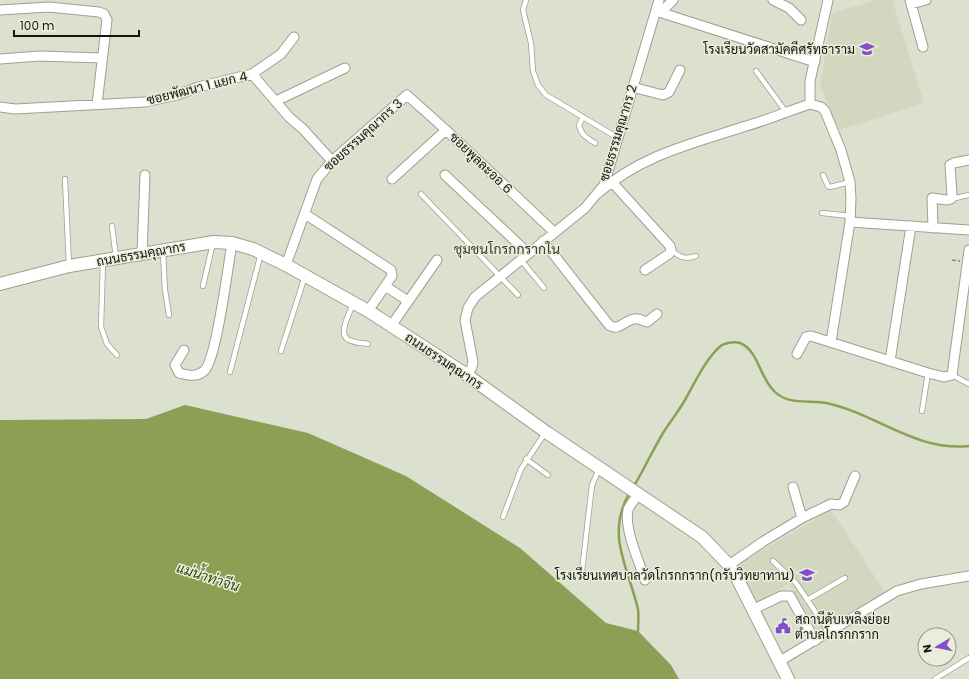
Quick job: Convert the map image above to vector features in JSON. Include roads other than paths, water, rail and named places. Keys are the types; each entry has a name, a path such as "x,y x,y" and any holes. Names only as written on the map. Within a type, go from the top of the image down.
{"street":[{"name":"ซอยธรรมคุณากร 2","path":"466,375 472,367 473,362 466,329 466,313 475,297 584,208 597,194 607,177 632,87 659,12 659,0"},
{"path":"672,0 659,12 815,62"},
{"path":"773,0 789,8 801,20"},
{"path":"810,104 810,81 828,0"},
{"path":"923,47 911,2 926,0"},
{"path":"0,10 49,7 100,12 104,14 107,20 97,104"},
{"path":"252,74 281,54 294,37"},
{"path":"0,58 39,56 102,58"},
{"path":"276,101 345,68"},
{"path":"632,87 663,95 669,92 680,70"},
{"name":"ซอยพัฒนา 1 แยก 4","path":"0,107 15,109 144,102 177,95 198,87 252,74 332,161"},
{"name":"ซอยพูลละออ 6","path":"407,96 446,130 554,232"},
{"name":"ซอยธรรมคุณากร 3","path":"286,265 317,179 332,161 407,96"},
{"path":"597,194 611,181 645,160 660,154 763,121 810,104 821,107 826,111 841,150 850,182 851,219 831,342"},
{"path":"392,179 446,130"},
{"path":"933,228 932,198 946,200 951,198 950,165 969,160"},
{"path":"142,254 145,175"},
{"path":"445,175 528,253"},
{"path":"611,181 670,246 671,250 669,254 645,270"},
{"path":"305,214 391,270 392,276 368,311"},
{"path":"851,219 911,226 969,230"},
{"path":"890,361 911,226"},
{"path":"543,241 609,325 613,328 635,319 647,322 657,314"},
{"name":"ถนนธรรมคุณากร","path":"0,284 69,266 214,242 232,243 261,253 286,265 368,311 466,375 546,432 702,537 715,549 729,566 754,609 788,679"},
{"path":"184,350 175,365 179,373 196,375 205,369 219,320 232,243"},
{"path":"797,354 806,337 814,336 928,373 944,377 952,375 968,272 969,250"},
{"path":"391,326 437,260"},
{"path":"385,286 408,301"},
{"path":"729,566 764,541 802,518 831,504 839,505 844,502 855,476"},
{"path":"792,487 802,518"},
{"path":"637,493 628,509 627,518 644,580"},
{"path":"780,661 897,591 916,585 969,576"},
{"path":"754,609 781,596 790,596 815,641"}],"lane":[{"path":"526,0 523,10 531,43 533,71 538,85 546,95 618,138"},
{"path":"756,70 786,112"},
{"path":"584,118 579,125 580,131 582,135 595,143"},
{"path":"823,175 828,186 830,187 850,182"},
{"path":"65,179 69,266"},
{"path":"421,194 501,275 518,295"},
{"path":"951,198 969,195"},
{"path":"822,213 851,219"},
{"path":"112,226 116,258"},
{"path":"203,286 214,242"},
{"path":"163,250 165,290 169,315"},
{"path":"671,250 680,257 685,258 696,256"},
{"path":"230,372 261,253"},
{"path":"520,259 544,288"},
{"path":"103,260 101,327 107,344 117,355"},
{"path":"281,351 305,276"},
{"path":"354,303 346,322 344,333 345,337 348,340 368,344"},
{"path":"922,411 928,373"},
{"path":"952,375 969,384"},
{"path":"503,517 526,459 546,432"},
{"path":"526,459 548,476"},
{"path":"582,571 592,485 600,468"},
{"path":"773,561 796,583 806,600 829,632"},
{"path":"806,600 846,578"},
{"path":"935,679 969,658"}],"water":[{"name":"แม่น้ำท่าจีน","path":"185,405 308,433 406,476 520,548 606,623 638,631 671,665 679,679 0,679 0,420 146,419"}],"waterway":[{"path":"634,486 663,433 706,363 716,350 722,345 731,342 738,342 751,352 769,385 774,391 785,398 798,401 826,403 844,408 913,438 931,443 950,446 969,446"},
{"path":"630,492 623,507 619,522 619,536 624,565 638,609 638,631 636,634"}],"place":[{"name":"โรงเรียนวัดสามัคคีศรัทธาราม","path":"867,49"},
{"name":"โรงเรียนเทศบาลวัดโกรกกราก(กรับวิทยาทาน)","path":"807,575"},
{"name":"สถานีดับเพลิงย่อย ตำบลโกรกกราก","path":"783,626"}],"district":[{"name":"ชุมชนโกรกกรากใน","path":"507,249"}]}
